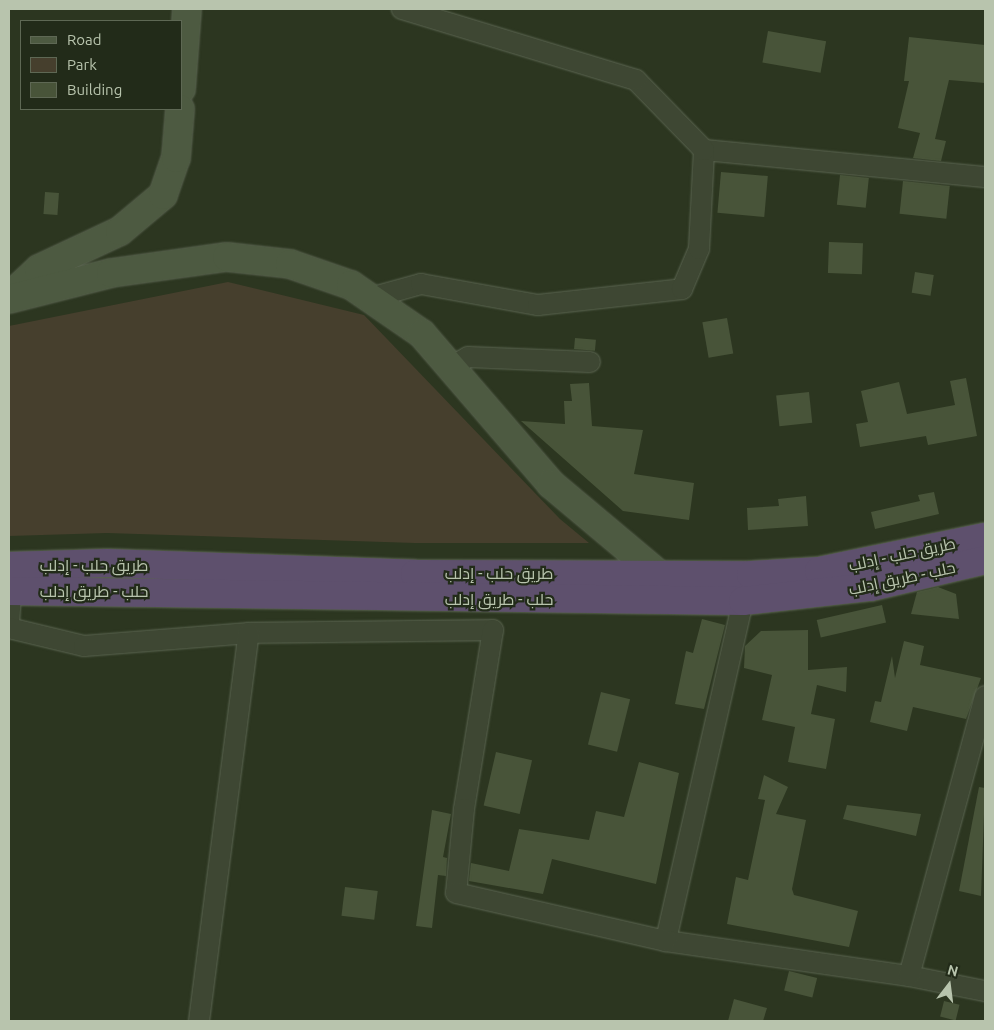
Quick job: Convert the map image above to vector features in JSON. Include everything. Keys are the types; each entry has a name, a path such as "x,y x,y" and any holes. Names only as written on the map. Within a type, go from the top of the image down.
{"highway":[{"name":"طريق حلب - إدلب","path":"9,583 107,563 414,574 819,571 985,537"},
{"name":"حلب - طريق إدلب","path":"9,583 743,601 870,587 985,560"}],"street":[{"path":"182,76 187,9"},
{"path":"402,9 636,80 704,150 985,176"},
{"path":"9,298 39,269 120,231 164,195 176,158 180,110"},
{"path":"374,297 421,284 538,305 682,289 699,249 704,150"},
{"path":"9,298 112,273 228,257 290,264 374,297 452,366 551,484 657,573"},
{"path":"452,366 468,357 590,362"},
{"path":"9,583 9,623"},
{"path":"666,941 743,601"},
{"path":"9,628 84,646 249,633 493,630 464,809 456,893 666,941 909,976 985,991"},
{"path":"199,1021 249,633"},
{"path":"909,976 982,723 985,696"}],"green space":[{"path":"228,282 364,315 560,519 589,543 415,543 107,533 9,536 9,326"}],"building":[{"path":"768,31 826,41 821,73 762,63"},
{"path":"909,37 985,45 985,83 949,80 935,139 946,141 941,161 913,158 920,133 898,128 909,81 904,81"},
{"path":"721,172 768,176 764,217 717,213"},
{"path":"840,175 869,178 866,208 837,205"},
{"path":"903,181 950,186 946,219 900,214"},
{"path":"45,192 59,193 57,215 43,214"},
{"path":"829,242 863,243 862,274 828,273"},
{"path":"915,272 934,275 930,296 912,293"},
{"path":"727,318 733,353 709,358 702,322"},
{"path":"575,338 596,340 595,351 574,349"},
{"path":"966,378 977,436 928,445 926,436 860,447 856,424 868,422 861,391 899,382 907,414 955,405 950,381"},
{"path":"589,383 592,426 643,430 634,474 694,483 689,520 623,511 521,421 565,424 564,401 572,401 570,384"},
{"path":"809,392 812,423 779,426 776,395"},
{"path":"934,492 939,514 875,529 871,512 920,501 918,495"},
{"path":"806,496 808,526 748,530 747,508 779,506 778,499"},
{"path":"938,587 956,594 959,619 911,614 917,592"},
{"path":"882,605 886,623 821,638 817,620"},
{"path":"702,619 725,625 704,709 675,704 686,651 693,653"},
{"path":"808,630 808,670 847,667 846,692 817,685 811,714 835,719 826,769 788,762 795,727 762,720 772,675 744,668 745,646 761,631"},
{"path":"904,641 924,646 920,665 981,678 966,719 913,707 907,731 870,722 875,701 881,702 892,656 895,678"},
{"path":"601,692 630,699 617,752 588,744"},
{"path":"496,752 532,760 520,814 484,806"},
{"path":"639,762 679,773 656,884 552,859 543,894 469,881 471,863 509,871 519,829 589,840 596,811 624,817"},
{"path":"764,775 788,787 776,814 806,820 792,889 794,895 858,911 849,947 727,924 736,877 748,880 765,800 758,799"},
{"path":"979,787 985,788 981,896 959,891"},
{"path":"847,805 921,814 916,836 843,819"},
{"path":"432,810 451,814 443,857 447,858 446,876 438,875 432,928 416,926"},
{"path":"345,887 378,891 374,920 341,916"},
{"path":"789,971 817,978 812,997 784,990"},
{"path":"734,999 767,1008 763,1021 728,1021"},
{"path":"944,1001 960,1005 956,1020 940,1017"}]}
